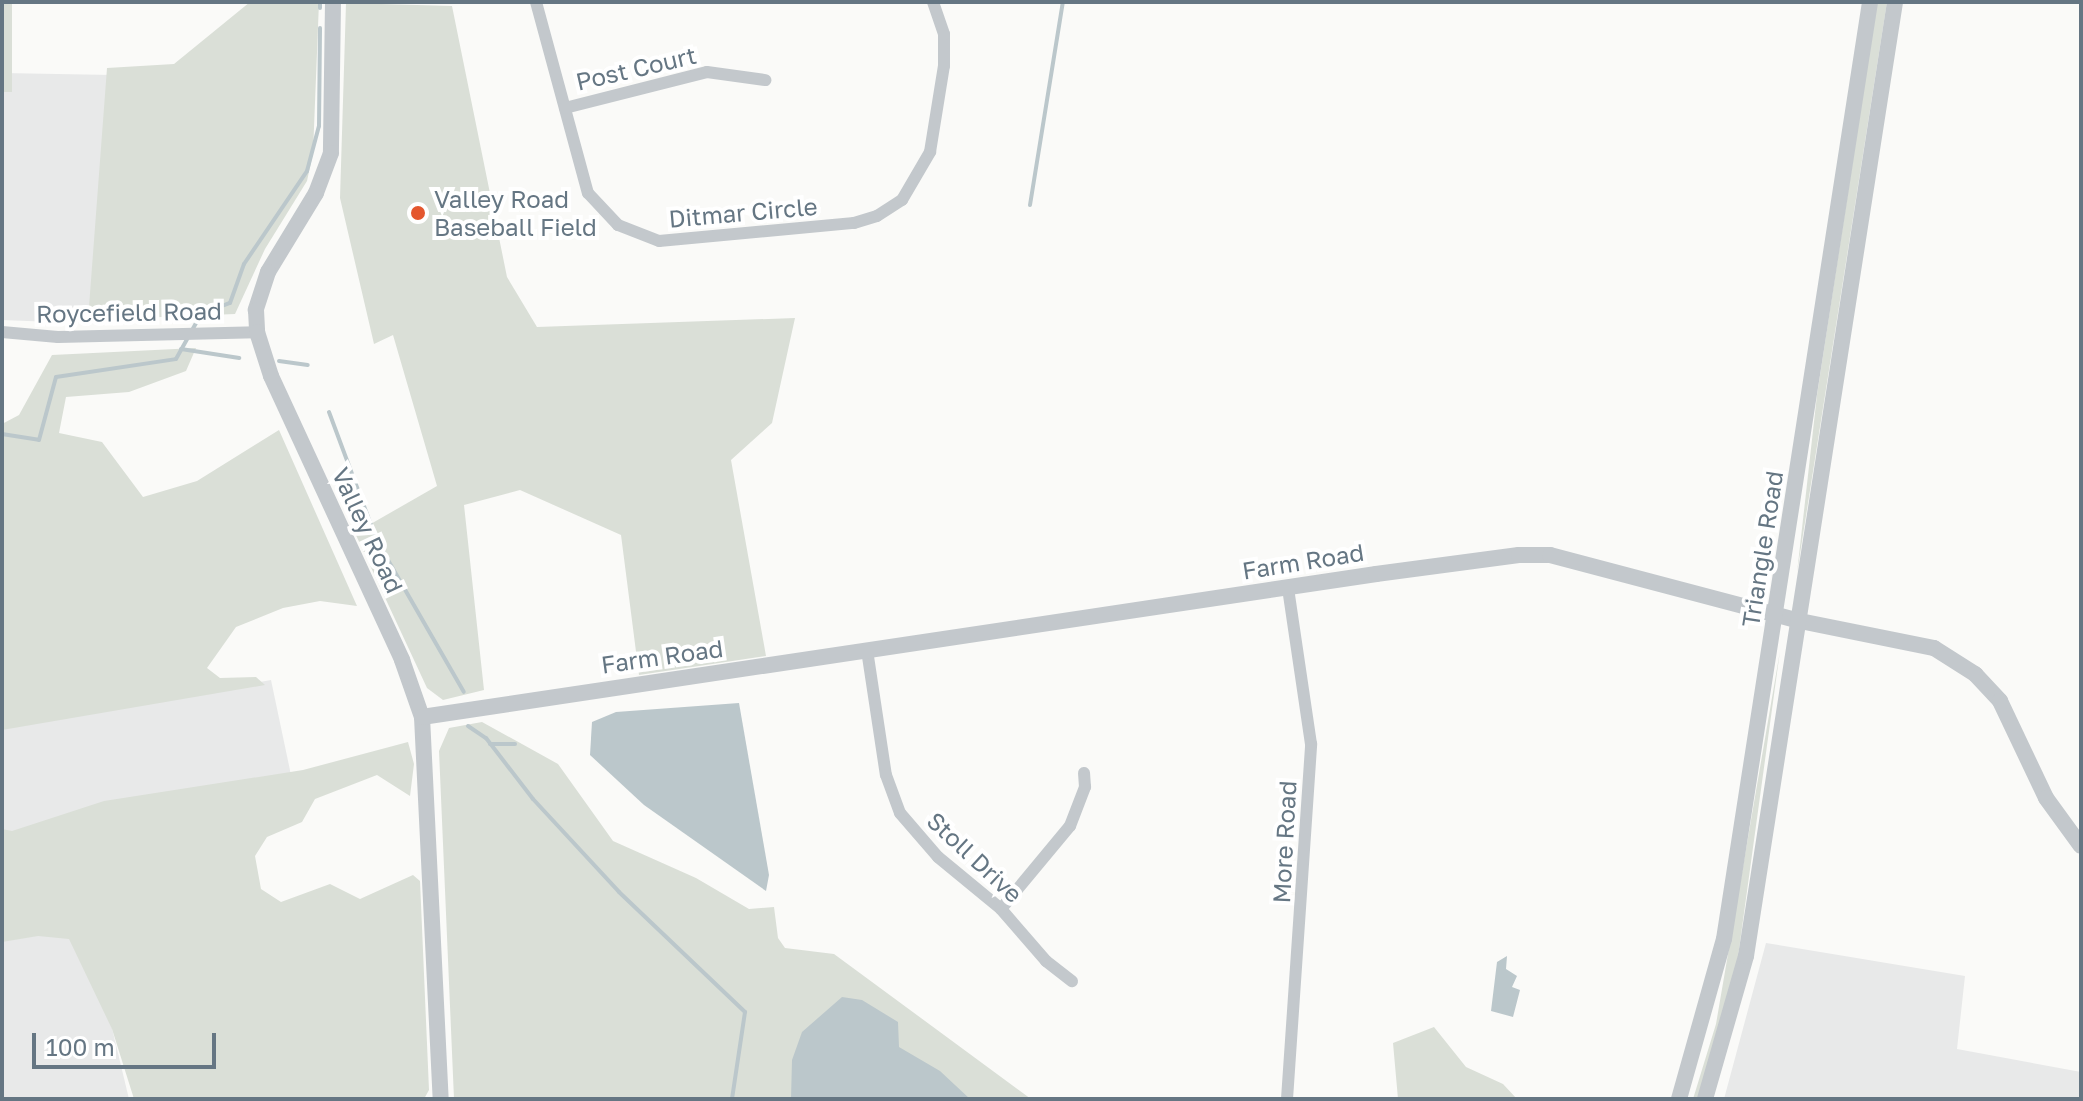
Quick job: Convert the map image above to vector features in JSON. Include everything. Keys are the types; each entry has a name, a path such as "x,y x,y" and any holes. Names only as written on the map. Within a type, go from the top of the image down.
{"street":[{"name":"Valley Road","path":"333,2 331,153 316,193 268,272 256,310 257,332 271,376 402,660 422,717 441,1099"},
{"name":"Ditmar Circle","path":"536,2 588,193 599,208 638,236 690,241 866,220 902,200 930,152 944,45 933,2"},
{"name":"Triangle Road","path":"1679,1099 1716,980 1870,2"},
{"name":"Triangle Road","path":"1705,1099 1746,956 1895,2"},
{"name":"Post Court","path":"565,108 707,72 765,80"},
{"name":"Roycefield Road","path":"2,332 58,337 257,332"},
{"name":"Farm Road","path":"422,717 1288,588 1519,555 1550,555 1800,621 1920,643 1975,674 2015,724 2046,798 2081,846"},
{"name":"More Road","path":"1287,1099 1311,744 1288,588"},
{"name":"Stoll Drive","path":"867,650 886,775 900,813 938,857 1001,909 1046,961 1072,981"},
{"path":"1001,909 1070,826 1082,799 1084,773"}],"shaded area":[{"path":"2,2 12,2 12,92 2,92"},
{"path":"250,2 319,2 313,153 307,181 265,249 235,314 88,320 107,68 174,64"},
{"path":"1877,2 1887,2 1797,573 1817,395"},
{"path":"346,3 452,6 507,277 537,327 795,318 772,423 731,460 766,656 639,675 621,535 520,490 464,505 484,690 443,700 427,688 355,533 437,486 393,335 374,344 340,198"},
{"path":"2,73 113,75 104,324 2,320"},
{"path":"196,348 186,371 129,392 66,397 59,433 102,442 143,497 197,481 279,430 357,606 320,601 283,608 236,627 207,668 220,678 256,677 265,685 2,730 2,424 19,415 52,355"},
{"path":"1780,651 1737,964 1698,1099 1693,1099 1716,1024"},
{"path":"271,680 291,775 2,836 2,726"},
{"path":"739,703 769,875 766,891 644,805 590,755 592,722 616,712"},
{"path":"482,722 558,764 613,841 696,878 749,909 774,907 778,938 785,948 834,954 1031,1099 454,1099 439,751 449,728"},
{"path":"408,742 414,764 410,796 377,775 315,799 302,822 267,837 255,856 261,889 281,902 330,884 360,899 413,875 420,881 429,1090 424,1099 134,1099 112,1029 69,939 38,936 2,942 2,829 12,831 104,801 303,770"},
{"path":"85,916 129,1099 2,1099 2,934"},
{"path":"1766,943 1965,976 1957,1049 2081,1072 2081,1099 1724,1099"},
{"path":"1507,956 1506,969 1517,976 1512,987 1520,990 1513,1017 1491,1011 1497,962"},
{"path":"842,997 862,1000 898,1022 899,1047 940,1071 970,1099 791,1099 792,1060 802,1032"},
{"path":"1434,1027 1466,1067 1503,1084 1517,1099 1398,1099 1393,1043"}],"waterway":[{"path":"320,2 320,8"},
{"path":"1030,205 1063,2"},
{"path":"2,434 39,440 56,377 176,359 201,314 230,303 244,264 307,171 319,126 320,28"},
{"path":"181,349 239,358"},
{"path":"279,361 308,365"},
{"path":"329,412 377,541 464,692"},
{"path":"468,726 486,738 533,799 619,892 745,1012 732,1099"},
{"path":"490,744 515,744"}],"place":[{"name":"Valley Road Baseball Field","path":"418,213"}]}
